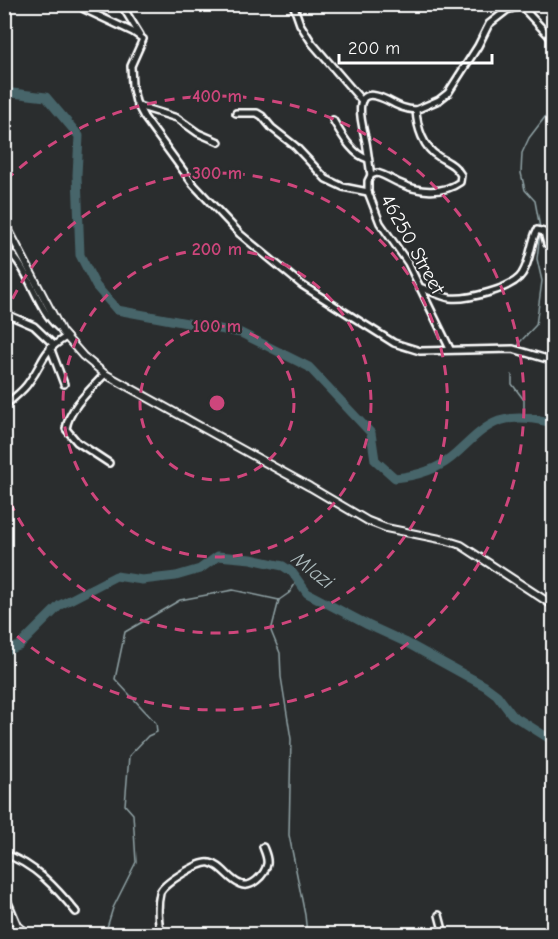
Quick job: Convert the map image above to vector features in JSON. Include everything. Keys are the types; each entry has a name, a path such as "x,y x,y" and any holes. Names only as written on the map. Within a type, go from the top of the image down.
{"street":[{"path":"80,4 84,9 141,37"},
{"path":"121,4 142,42 131,66 132,85 138,106 178,165 198,190 240,234 302,285 394,343 420,351 513,349 554,361"},
{"path":"293,4 300,24 312,43 362,101"},
{"path":"370,175 361,117 362,101 366,97 374,95 405,110 416,110 439,100 448,93 492,21 507,10 526,5 554,41"},
{"path":"138,106 177,118 198,133 219,142"},
{"name":"46250 Street","path":"416,110 418,125 427,145 438,157 457,168 461,175 460,182 442,190 425,191 411,188 382,174 374,173 370,175 368,181 368,192 382,227 408,263 450,349"},
{"path":"236,113 256,113 262,116 327,179 343,187 368,192"},
{"path":"333,120 351,147 360,156 368,159"},
{"path":"554,179 554,190"},
{"path":"4,221 64,334"},
{"path":"419,287 450,298 500,290 512,285 524,272 530,259 537,230 542,230 547,244 554,248"},
{"path":"5,247 20,262 45,314 83,356 105,374 368,521 386,528 461,545 554,606"},
{"path":"4,313 34,326 54,345 64,384"},
{"path":"4,407 29,383 42,357 64,334"},
{"path":"105,374 78,405 68,420 66,429 77,442 109,463"},
{"path":"161,934 159,895 165,886 190,870 209,862 237,883 248,885 265,870 267,862 263,847"},
{"path":"4,854 22,862 46,879 76,912"},
{"path":"4,893 18,926"},
{"path":"4,914 28,934"},
{"path":"439,915 444,934"}],"waterway":[{"path":"4,92 46,97 79,136 77,175 80,255 96,286 117,310 241,333 309,367 371,433 375,460 395,478 431,470 451,458 479,433 499,421 520,418 554,423"},
{"path":"540,228 535,201 525,190 521,173 522,153 529,138 545,117 554,111"},
{"path":"517,348 536,325 542,281 537,259 540,233"},
{"path":"512,375 512,384 524,400 524,418"},
{"name":"Mlazi","path":"4,651 19,646 60,605 116,576 142,580 176,576 200,569 218,556 251,559 283,566 292,572 307,593 405,642 485,686 497,695 512,715 550,739 554,744"},
{"path":"297,581 289,593 279,600 271,631 280,653 281,677 291,739 289,835 307,934"},
{"path":"105,934 113,908 136,862 133,814 125,805 129,756 148,736 157,732 156,723 115,679 125,632 180,600 233,590 279,600"}]}
